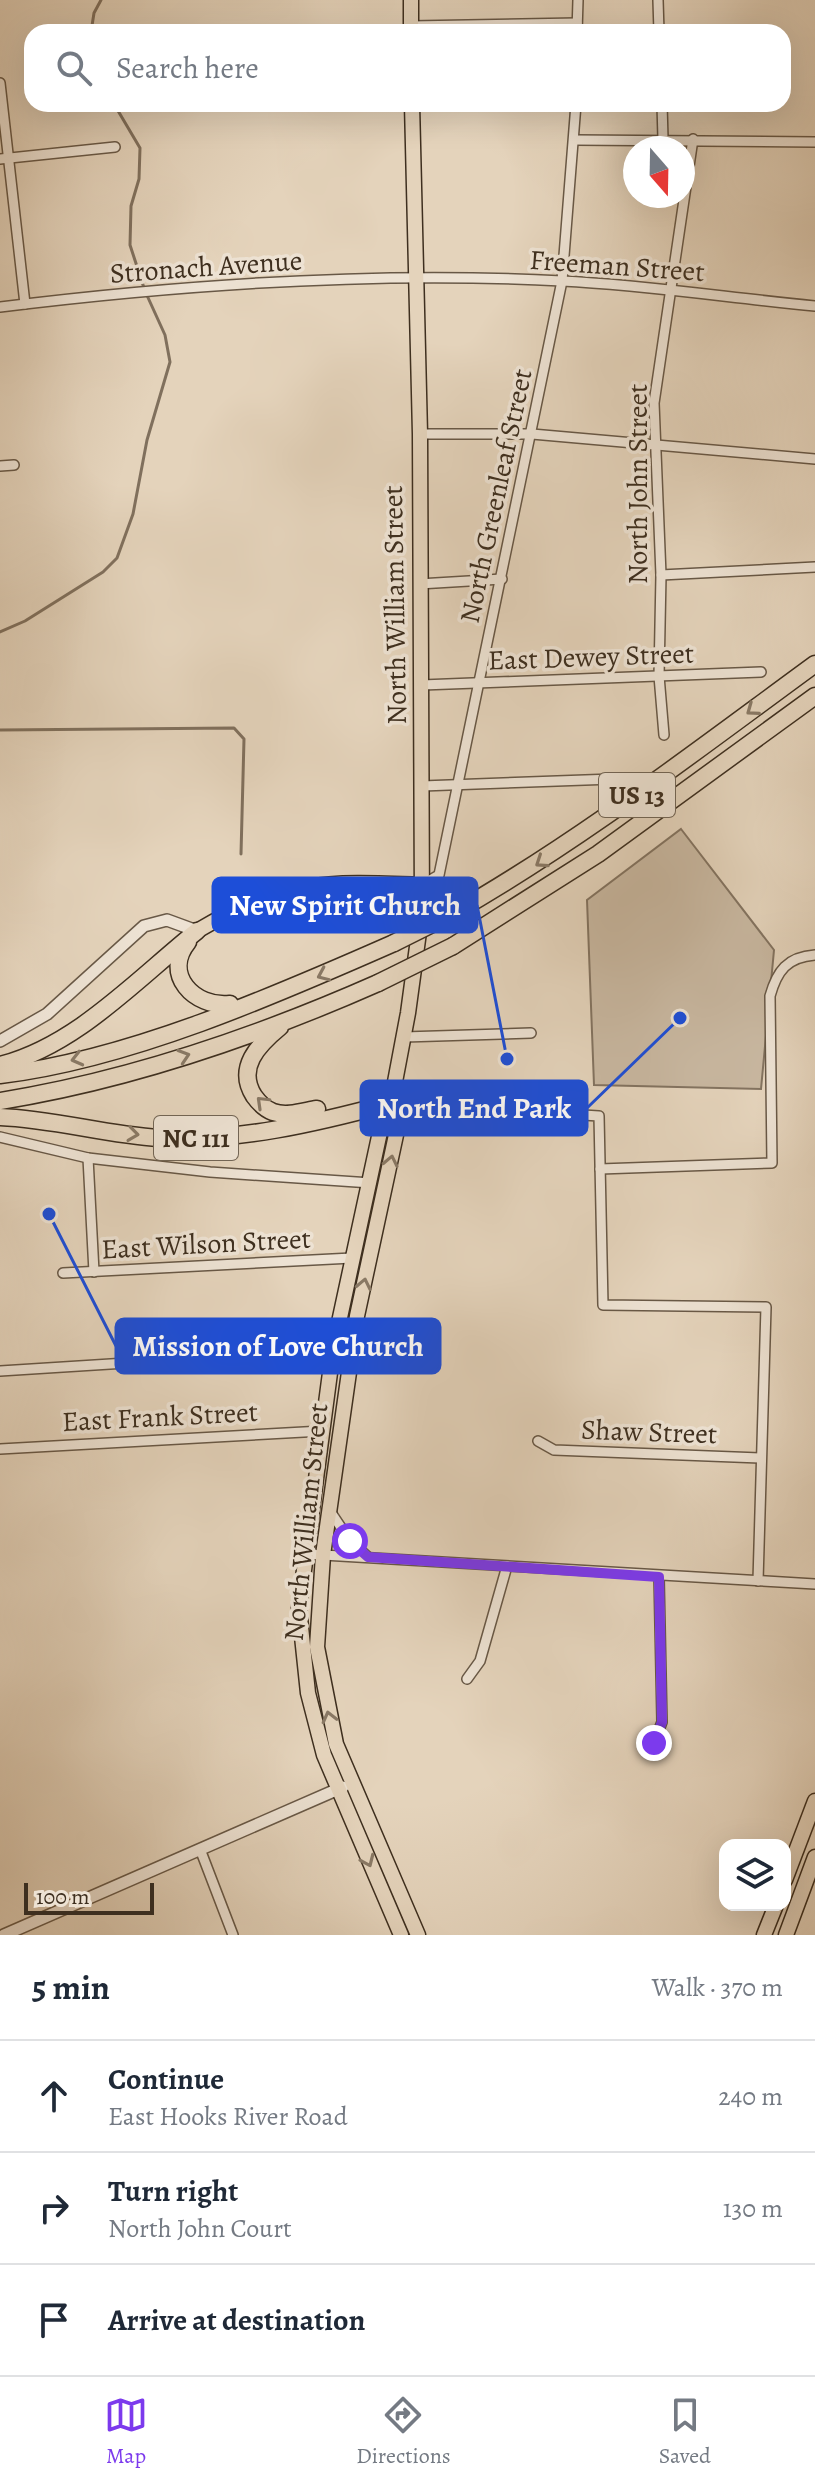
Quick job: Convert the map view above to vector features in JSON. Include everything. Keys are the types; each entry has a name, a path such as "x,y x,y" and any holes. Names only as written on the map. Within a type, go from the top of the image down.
{"highway":[{"name":"US 13","path":"0,1075 117,1049 279,994 452,914 594,826 815,664"},
{"name":"US 13","path":"0,1101 117,1076 315,1011 453,946 524,904 598,854 815,696"},
{"path":"197,931 182,949 179,972 189,994 198,1000 220,1005 279,994"},
{"path":"0,1065 18,1060 74,1031 197,931"},
{"path":"315,1011 280,1027 252,1055 246,1076 256,1099 265,1108 287,1114 391,1103"},
{"name":"NC 111","path":"0,1117 157,1138 198,1138 343,1116 391,1103"}],"main road":[{"path":"411,0 411,24"},
{"name":"North William Street","path":"412,112 420,434 422,910 391,1103 383,1118 333,1350 299,1608 314,1721 418,1935"},
{"path":"197,931 235,908 293,888 337,883 422,885"},
{"name":"North William Street","path":"391,1103 399,1121 357,1316 323,1555 317,1647 320,1679 344,1787 401,1935"},
{"path":"791,1864 815,1801"},
{"path":"786,1935 815,1857"},
{"path":"764,1935 774,1911"}],"street":[{"path":"577,24 578,0"},
{"path":"658,0 659,24"},
{"path":"0,83 4,158 25,304"},
{"name":"North Greenleaf Street","path":"422,885 439,875 532,434 562,281 576,112"},
{"path":"662,112 663,136"},
{"path":"575,140 623,139"},
{"path":"695,139 815,142"},
{"path":"4,158 115,147"},
{"name":"North John Street","path":"664,735 659,676 661,575 654,403 683,208"},
{"name":"Freeman Street","path":"415,280 562,281 815,306"},
{"name":"Stronach Avenue","path":"0,307 201,284 415,280"},
{"path":"420,434 532,434 815,459"},
{"path":"0,466 14,465"},
{"path":"661,575 815,567"},
{"path":"419,584 502,579"},
{"name":"East Dewey Street","path":"422,685 761,672"},
{"path":"422,786 613,779"},
{"path":"0,1041 47,1014 144,926 167,920 197,931"},
{"path":"600,1169 772,1163 770,996 777,971 799,956 815,955"},
{"path":"404,1037 531,1033"},
{"path":"391,1103 599,1116 603,1305 766,1307 758,1581"},
{"path":"0,1137 88,1158 210,1172 371,1183"},
{"path":"88,1158 94,1272"},
{"name":"East Wilson Street","path":"63,1273 352,1258"},
{"path":"0,1371 333,1350"},
{"name":"East Frank Street","path":"0,1449 322,1431"},
{"name":"Shaw Street","path":"538,1441 554,1450 760,1458"},
{"path":"330,1510 350,1541 368,1557"},
{"path":"306,1554 815,1584"},
{"path":"467,1679 480,1661 507,1566"},
{"path":"654,1743 662,1722 659,1577"},
{"path":"4,1935 344,1787"},
{"path":"200,1849 233,1935"}],"shaded area":[{"path":"681,829 774,950 761,1089 594,1085 587,900"}],"waterway":[{"path":"92,24 101,0"},
{"path":"0,632 25,621 103,572 117,558 133,514 147,440 170,362 165,335 145,291 130,245 131,206 139,179 140,148 119,112"},
{"path":"0,730 234,728 244,739 241,854"}],"place":[{"name":"North End Park","path":"680,1018"},
{"name":"New Spirit Church","path":"507,1059"},
{"name":"Mission of Love Church","path":"49,1214"}],"route":[{"path":"350,1541 368,1557 659,1577 662,1722 654,1743"}]}
